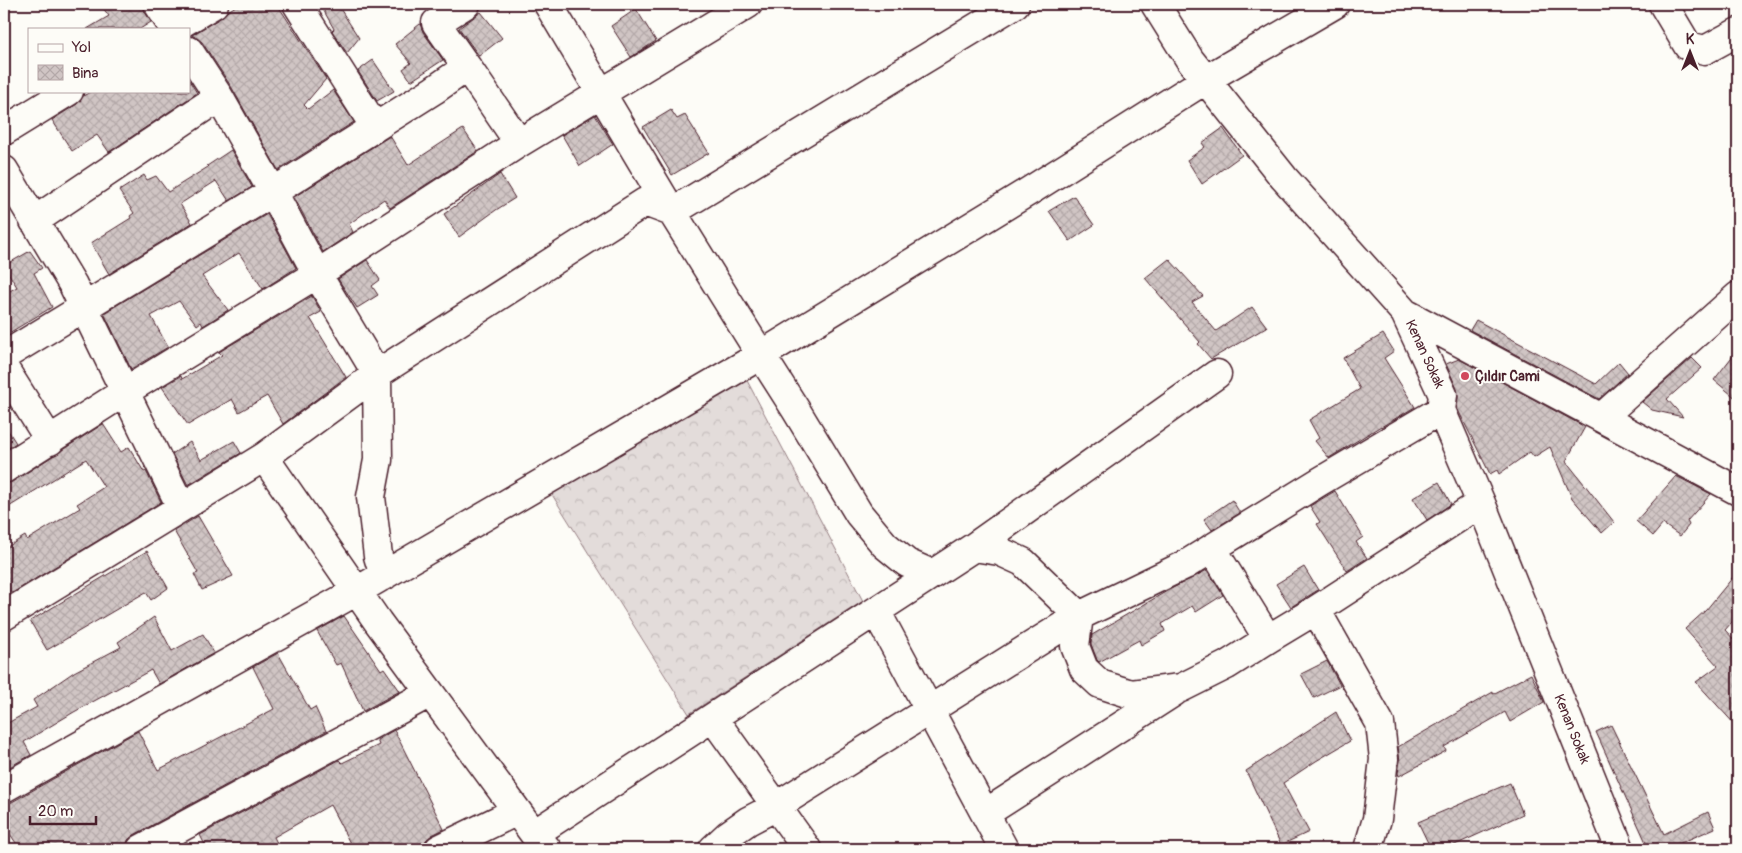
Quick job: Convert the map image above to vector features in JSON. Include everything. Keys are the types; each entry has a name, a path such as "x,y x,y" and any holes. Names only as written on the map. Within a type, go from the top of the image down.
{"street":[{"path":"158,4 173,28 214,4"},
{"path":"297,4 375,127"},
{"path":"466,4 436,23 519,143"},
{"path":"548,4 672,212 859,514 885,546 907,563 932,574"},
{"path":"4,469 126,391 317,274 519,143 748,4"},
{"path":"672,212 1016,4"},
{"name":"Kenan Sokak","path":"1155,4 1190,60 1284,178 1405,313 1443,395 1441,410 1481,502 1620,849"},
{"path":"4,788 358,591 761,355 1205,80 1335,4"},
{"path":"1663,4 1688,46 1705,50 1738,32"},
{"path":"190,53 219,97 317,274 377,374 378,460 371,497 378,556 384,576"},
{"path":"4,356 273,192 434,90 467,66"},
{"path":"4,131 67,92"},
{"path":"34,221 219,97"},
{"path":"4,170 73,285 181,507"},
{"path":"4,616 264,457 377,374 645,202 672,212"},
{"path":"1602,417 1738,296"},
{"path":"1405,313 1738,491"},
{"path":"4,368 50,440"},
{"path":"264,457 430,693 541,842 712,718 974,547 1216,374"},
{"path":"713,849 735,830 775,807 1079,616 1185,565 1441,410"},
{"path":"986,813 1181,688 1227,665 1316,610 1481,502"},
{"path":"974,547 998,551 1023,562 1079,616"},
{"path":"1212,548 1268,639"},
{"path":"1316,610 1380,723 1384,760 1377,818 1368,849"},
{"path":"876,611 1004,849"},
{"path":"1079,616 1075,646 1084,669 1100,684 1131,694 1181,688"},
{"path":"141,849 430,693"},
{"path":"712,718 806,849"},
{"path":"439,849 517,811"}],"green space":[{"path":"743,373 863,601 689,714 551,493"}],"building":[{"path":"100,4 143,4 151,22 142,28 89,28 109,16"},
{"path":"239,4 277,4 326,79 304,105 308,109 333,90 354,122 278,170 232,88 202,42 192,35"},
{"path":"320,4 337,4 359,38 347,53 332,31 334,29"},
{"path":"636,9 656,41 631,57 611,26"},
{"path":"481,12 502,38 479,56 459,28"},
{"path":"420,24 423,32 443,60 411,81 403,69 411,63 395,44"},
{"path":"373,60 394,91 377,101 358,71"},
{"path":"190,82 197,93 109,152 97,135 72,151 52,120 77,104 83,96 90,92 190,92"},
{"path":"671,110 677,119 685,115 709,153 672,175 643,127"},
{"path":"595,115 613,144 580,166 562,135"},
{"path":"1223,128 1242,155 1202,184 1187,160 1205,147 1202,143"},
{"path":"463,129 478,151 390,208 384,199 349,224 353,232 323,252 294,197 390,136 408,165"},
{"path":"231,150 252,187 229,201 216,181 180,204 192,223 109,274 91,243 131,218 130,216 134,213 119,191 144,175 147,180 156,176 168,192"},
{"path":"500,174 515,198 459,237 444,214"},
{"path":"1074,196 1094,225 1070,241 1049,211"},
{"path":"267,214 296,268 263,289 239,253 202,276 228,310 203,326 201,322 197,325 179,301 151,316 168,347 131,369 104,313"},
{"path":"30,251 42,268 34,273 52,307 4,336 4,294 17,287 4,266"},
{"path":"1169,259 1203,296 1192,302 1216,331 1252,307 1267,327 1211,359 1198,344 1200,342 1145,278"},
{"path":"367,260 380,280 372,286 378,295 357,308 338,279"},
{"path":"312,296 321,312 310,318 346,377 283,424 267,396 239,412 232,399 188,425 162,387 181,376 182,379 222,355 219,352"},
{"path":"1476,320 1596,384 1619,362 1628,373 1599,399 1470,330"},
{"path":"1383,334 1394,351 1384,358 1415,407 1329,458 1315,441 1319,438 1309,420 1360,389 1343,358"},
{"path":"1738,349 1738,400 1714,380"},
{"path":"1692,358 1702,368 1667,399 1683,417 1652,410 1642,402"},
{"path":"1459,359 1585,427 1566,461 1614,522 1602,533 1572,498 1550,447 1534,457 1530,452 1499,474 1497,470 1490,474 1457,408 1457,389 1446,364"},
{"path":"4,424 16,443 4,451"},
{"path":"103,424 121,452 129,447 144,472 146,471 161,502 4,598 4,549 25,536 27,540 80,508 77,504 104,487 86,459 4,510 4,484 12,482"},
{"path":"234,441 241,453 188,485 172,454 190,442 201,460"},
{"path":"1676,476 1711,494 1687,521 1689,525 1680,536 1663,524 1653,536 1636,521"},
{"path":"1439,482 1451,504 1427,520 1413,498"},
{"path":"1335,491 1363,537 1356,542 1367,558 1347,571 1317,524 1320,522 1310,506"},
{"path":"1232,500 1240,513 1212,530 1204,519"},
{"path":"198,516 233,576 202,590 194,574 198,573 174,531"},
{"path":"147,551 168,588 151,600 146,592 47,650 30,621"},
{"path":"1304,567 1318,590 1291,607 1276,584"},
{"path":"1207,570 1223,595 1196,612 1192,606 1162,624 1165,631 1141,645 1139,640 1099,662 1097,660 1091,644 1092,635"},
{"path":"1738,571 1738,615 1725,630 1738,644 1738,728 1696,682 1718,666 1685,629 1706,610"},
{"path":"344,616 381,670 384,668 400,691 363,711 341,663 336,665 317,631"},
{"path":"154,617 172,651 203,634 214,653 159,684 151,670 74,712 24,742 31,755 4,770 4,725 37,707 33,700 74,672 121,647 118,642"},
{"path":"278,653 310,710 315,707 326,731 134,835 128,840 127,844 117,849 20,849 4,825 4,804 12,802 138,731 158,770 274,709 253,667"},
{"path":"1327,661 1340,685 1314,698 1301,674"},
{"path":"1531,674 1544,702 1510,722 1505,712 1444,747 1446,751 1399,776 1400,761 1398,747 1493,692 1493,694"},
{"path":"1336,712 1350,741 1283,783 1309,832 1281,845 1246,771"},
{"path":"1611,725 1664,834 1708,812 1715,828 1667,849 1649,849 1596,732"},
{"path":"394,730 444,829 426,840 424,846 418,849 353,849 330,805 274,837 280,849 207,849 200,835 339,760 342,763 379,745 377,740"},
{"path":"1510,783 1523,814 1446,849 1431,849 1418,822"}],"place":[{"name":"Çıldır Cami","path":"1465,376"}]}
